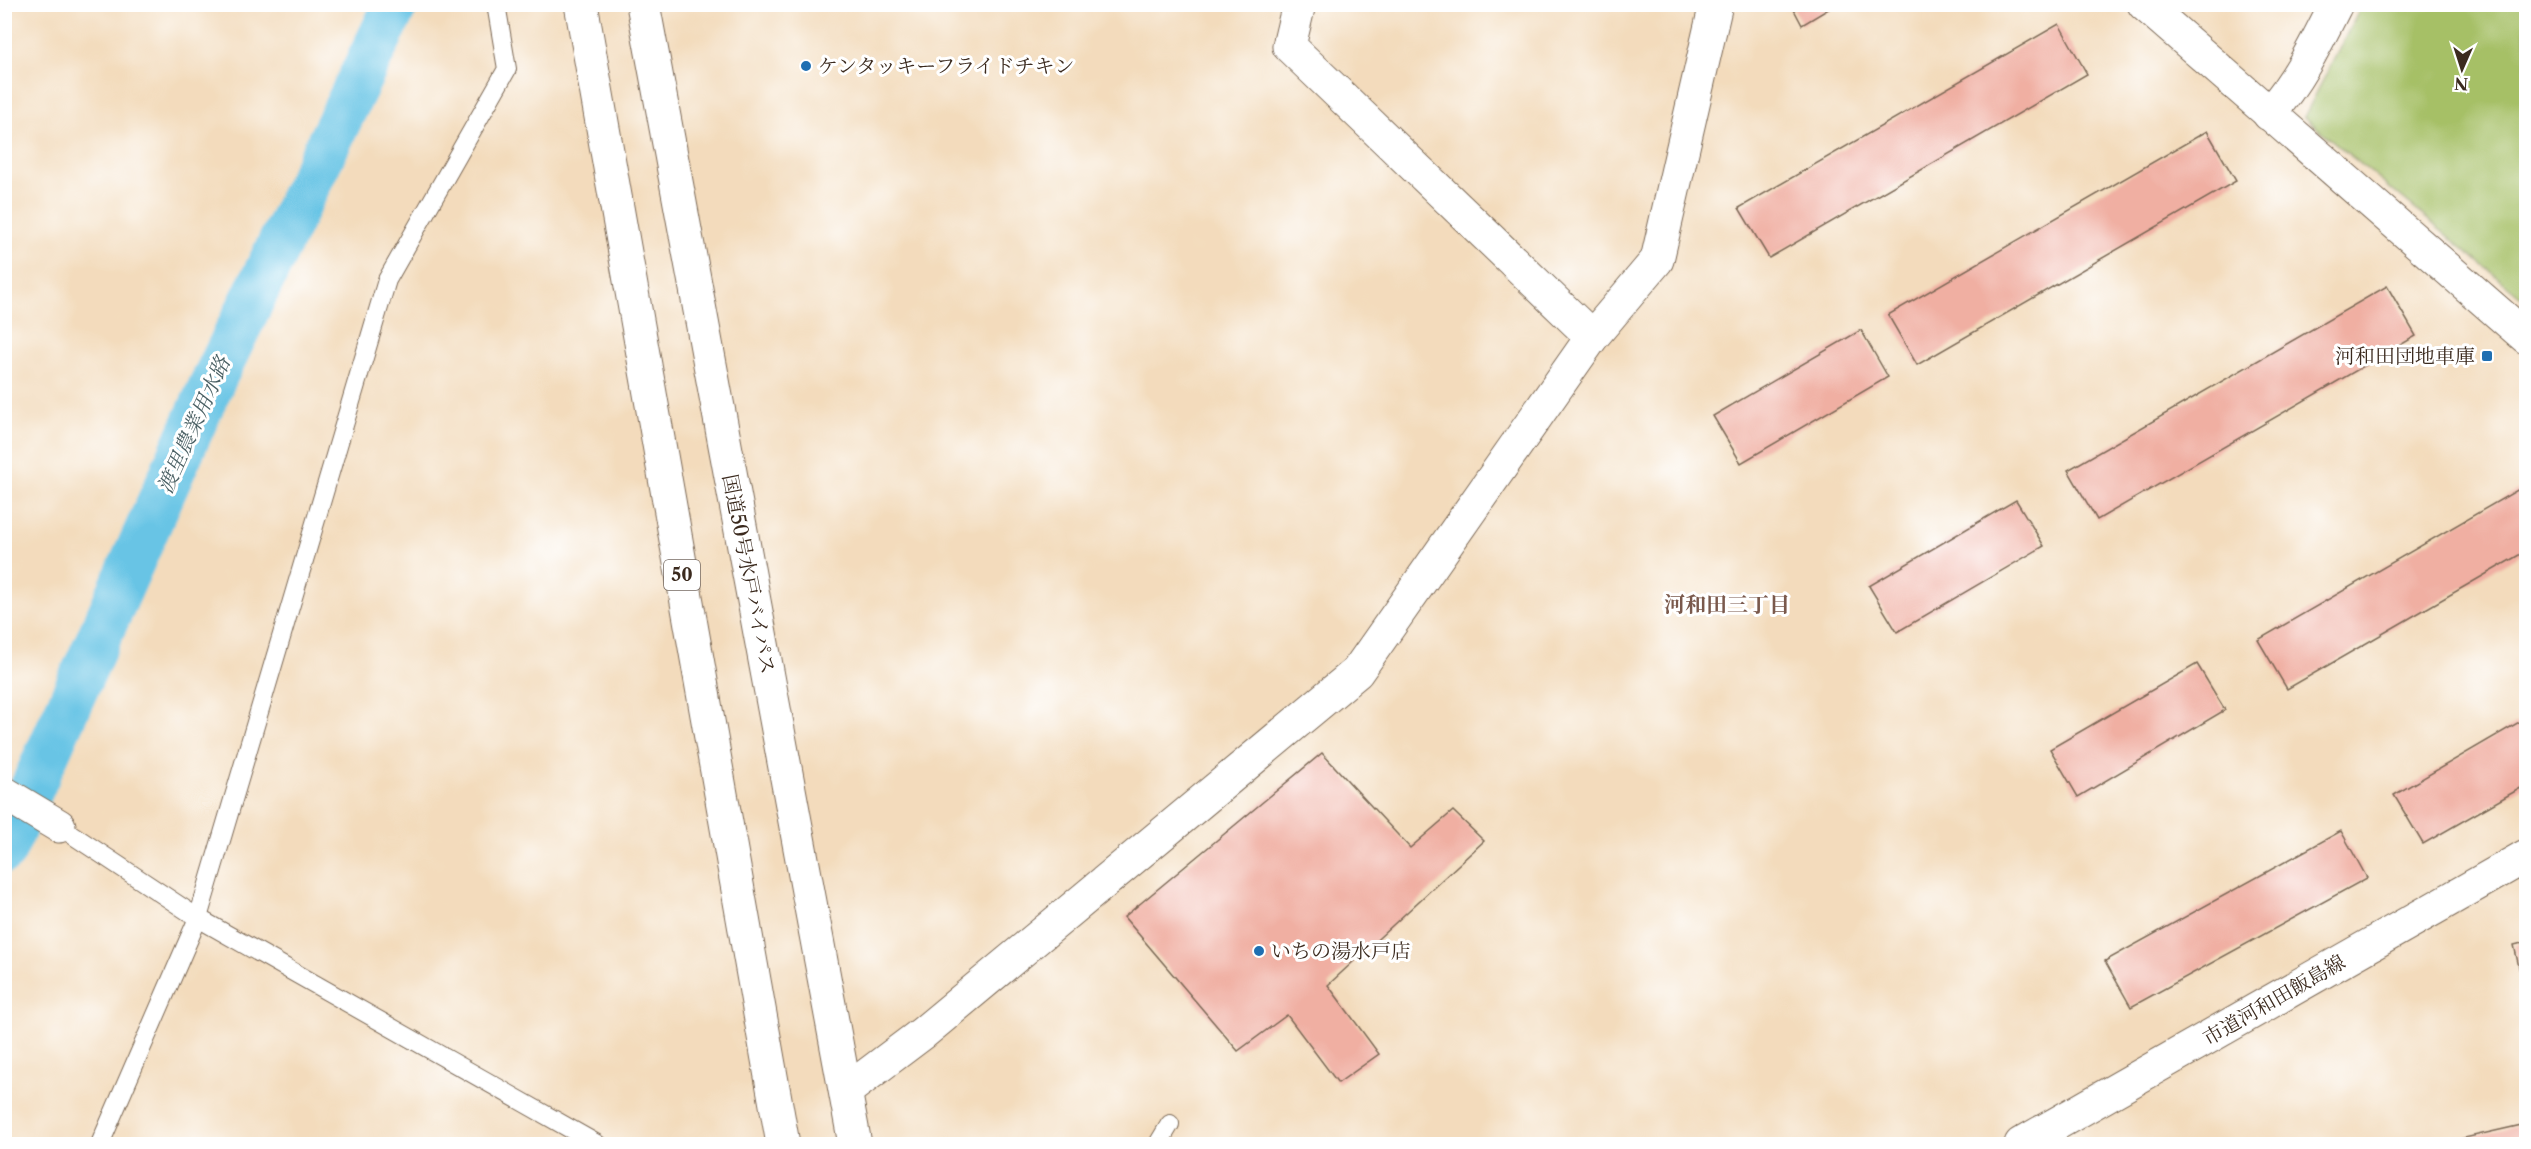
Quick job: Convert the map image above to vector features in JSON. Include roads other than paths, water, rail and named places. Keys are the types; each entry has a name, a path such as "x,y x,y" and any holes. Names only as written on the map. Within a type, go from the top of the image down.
{"main road":[{"name":"50","path":"581,4 780,1143"},
{"name":"国道50号水戸バイパス","path":"643,4 855,1144"},
{"path":"1299,4 1289,46 1592,337"},
{"path":"846,1091 923,1033 1357,672 1592,337 1657,260 1716,4"},
{"path":"2144,4 2526,338"},
{"path":"2269,114 2287,94 2304,68 2336,4"},
{"path":"8,795 59,826"},
{"name":"市道河和田飯島線","path":"2021,1144 2526,856"}],"lane":[{"path":"100,1144 198,918 387,280 507,69 496,4"},
{"path":"59,826 198,918 597,1144"},
{"path":"1158,1144 1170,1124"}],"waterway":[{"name":"渡里農業用水路","path":"4,851 212,383 396,4"}],"place":[{"name":"ケンタッキーフライドチキン","path":"806,66"},
{"name":"河和田団地車庫","path":"2487,356"},
{"name":"いちの湯水戸店","path":"1259,951"}],"district":[{"name":"河和田三丁目","path":"1727,605"}]}
